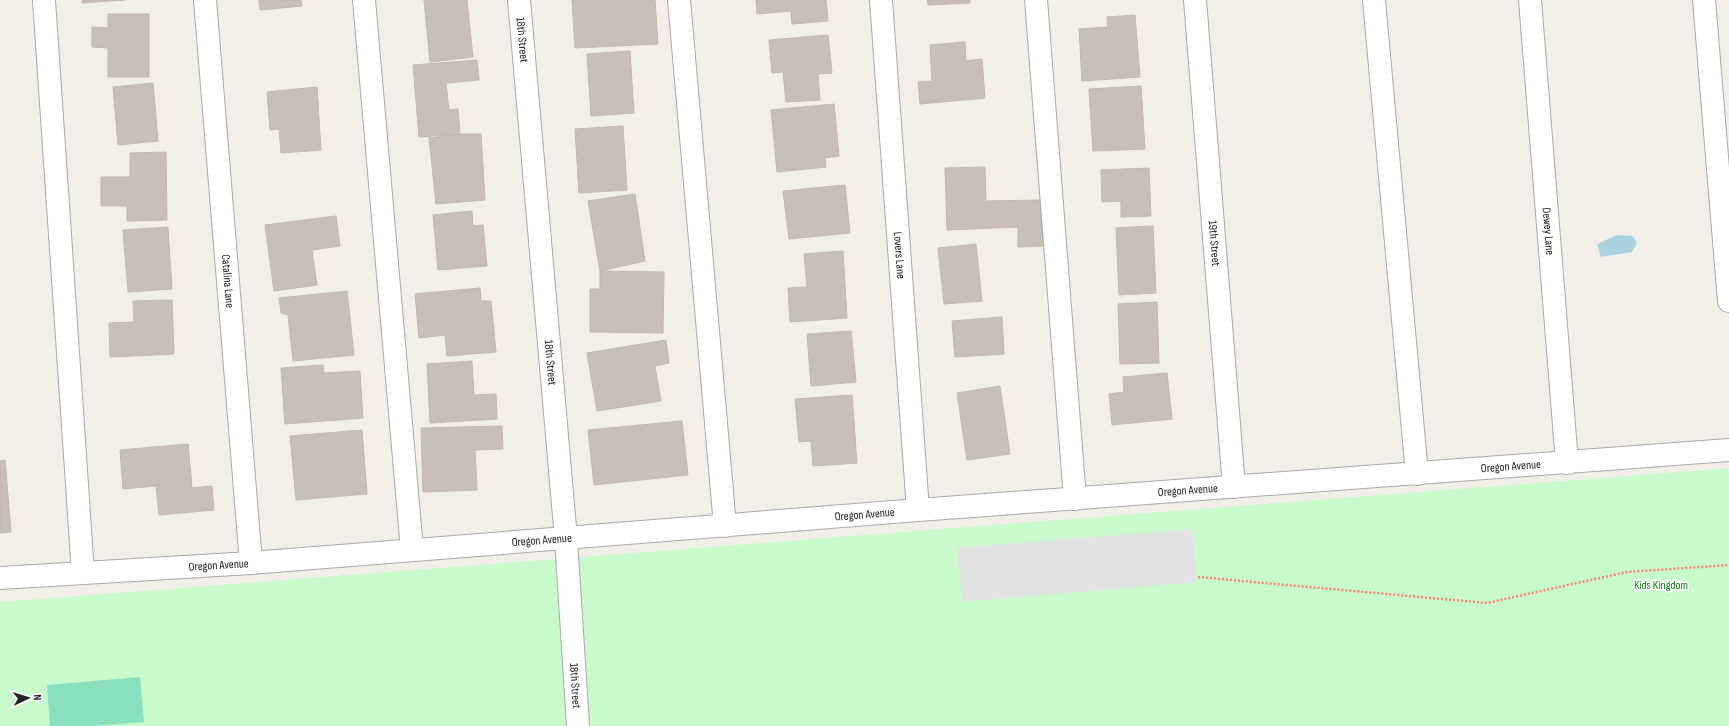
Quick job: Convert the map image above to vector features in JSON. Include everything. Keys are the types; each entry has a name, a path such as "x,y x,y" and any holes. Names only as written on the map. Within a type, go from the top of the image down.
{"street":[{"path":"44,0 83,573"},
{"name":"Catalina Lane","path":"205,0 251,563"},
{"path":"364,0 412,550"},
{"name":"18th Street","path":"519,0 566,539 578,726"},
{"path":"679,0 725,526"},
{"name":"Lovers Lane","path":"881,0 918,510"},
{"path":"1036,0 1075,498"},
{"name":"19th Street","path":"1195,0 1234,487"},
{"path":"1374,0 1417,474"},
{"name":"Dewey Lane","path":"1530,0 1567,463"},
{"path":"1704,0 1729,301"},
{"name":"Oregon Avenue","path":"0,578 251,563 918,510 1729,450"}],"path":[{"path":"1198,577 1487,603 1627,572 1729,565"}],"green space":[{"name":"Kids Kingdom","path":"1729,468 1729,726 0,726 0,602"},
{"path":"140,677 144,722 93,726 50,726 47,685"}],"shaded area":[{"path":"1192,529 1196,582 962,602 957,548"}],"water":[{"path":"1617,235 1633,236 1637,243 1632,252 1601,257 1597,244"}],"building":[{"path":"82,0 125,0 82,3"},
{"path":"259,0 301,0 302,6 260,10"},
{"path":"424,0 467,0 473,57 430,62"},
{"path":"572,0 655,0 658,44 575,48"},
{"path":"756,0 826,0 828,21 792,24 791,11 757,14"},
{"path":"927,0 970,0 970,3 928,5"},
{"path":"108,14 149,14 149,77 108,77 108,48 92,47 92,27 108,28"},
{"path":"1135,15 1140,77 1082,81 1079,29 1108,27 1107,17"},
{"path":"828,35 832,73 818,74 820,100 786,102 783,72 772,73 769,40"},
{"path":"965,42 966,61 982,59 985,98 920,104 918,82 932,81 930,45"},
{"path":"630,51 634,113 591,116 587,54"},
{"path":"477,60 479,80 446,83 449,110 458,109 460,134 419,137 413,65"},
{"path":"153,83 158,141 118,145 113,87"},
{"path":"1141,86 1145,149 1093,151 1089,89"},
{"path":"317,87 321,150 281,153 279,129 270,130 267,92"},
{"path":"834,104 839,156 825,158 826,167 777,172 771,110"},
{"path":"623,126 627,190 579,193 575,129"},
{"path":"460,134 481,134 485,200 436,204 429,138"},
{"path":"166,152 167,220 127,221 127,206 101,206 101,177 130,177 130,153"},
{"path":"985,167 986,201 1041,200 1043,246 1018,247 1018,227 947,230 945,168"},
{"path":"1149,168 1151,216 1121,217 1121,201 1102,202 1101,170"},
{"path":"845,185 850,233 789,239 783,191"},
{"path":"635,194 645,261 600,271 588,201"},
{"path":"472,211 473,226 483,225 487,266 438,270 433,215"},
{"path":"336,216 340,246 312,250 317,285 274,291 265,225"},
{"path":"1153,226 1156,293 1119,295 1116,228"},
{"path":"168,227 172,289 128,292 123,230"},
{"path":"976,244 982,301 944,304 938,248"},
{"path":"843,251 847,318 790,322 788,288 807,287 804,254"},
{"path":"600,271 664,272 663,333 590,332 590,289 600,289"},
{"path":"480,288 481,301 491,301 496,352 447,356 445,335 419,338 415,294"},
{"path":"347,291 354,355 293,361 288,315 281,313 279,298"},
{"path":"172,300 174,354 110,357 109,323 134,322 133,301"},
{"path":"1157,302 1159,363 1120,364 1118,304"},
{"path":"1002,317 1004,354 955,357 952,321"},
{"path":"851,331 856,382 811,386 807,334"},
{"path":"666,340 669,363 655,366 661,401 597,411 587,353"},
{"path":"472,361 474,395 496,394 497,419 430,423 427,364"},
{"path":"323,365 324,373 360,371 363,418 285,424 281,368"},
{"path":"1167,373 1172,419 1112,425 1109,394 1124,392 1123,377"},
{"path":"1000,386 1010,454 967,460 957,393"},
{"path":"852,395 857,463 813,466 811,441 799,442 795,399"},
{"path":"682,421 688,475 594,485 588,430"},
{"path":"502,426 503,449 475,450 477,490 423,492 421,428"},
{"path":"362,430 367,494 296,500 290,436"},
{"path":"188,444 192,488 212,486 214,510 159,515 156,486 123,489 120,450"},
{"path":"5,460 11,532 0,533 0,461"}]}
